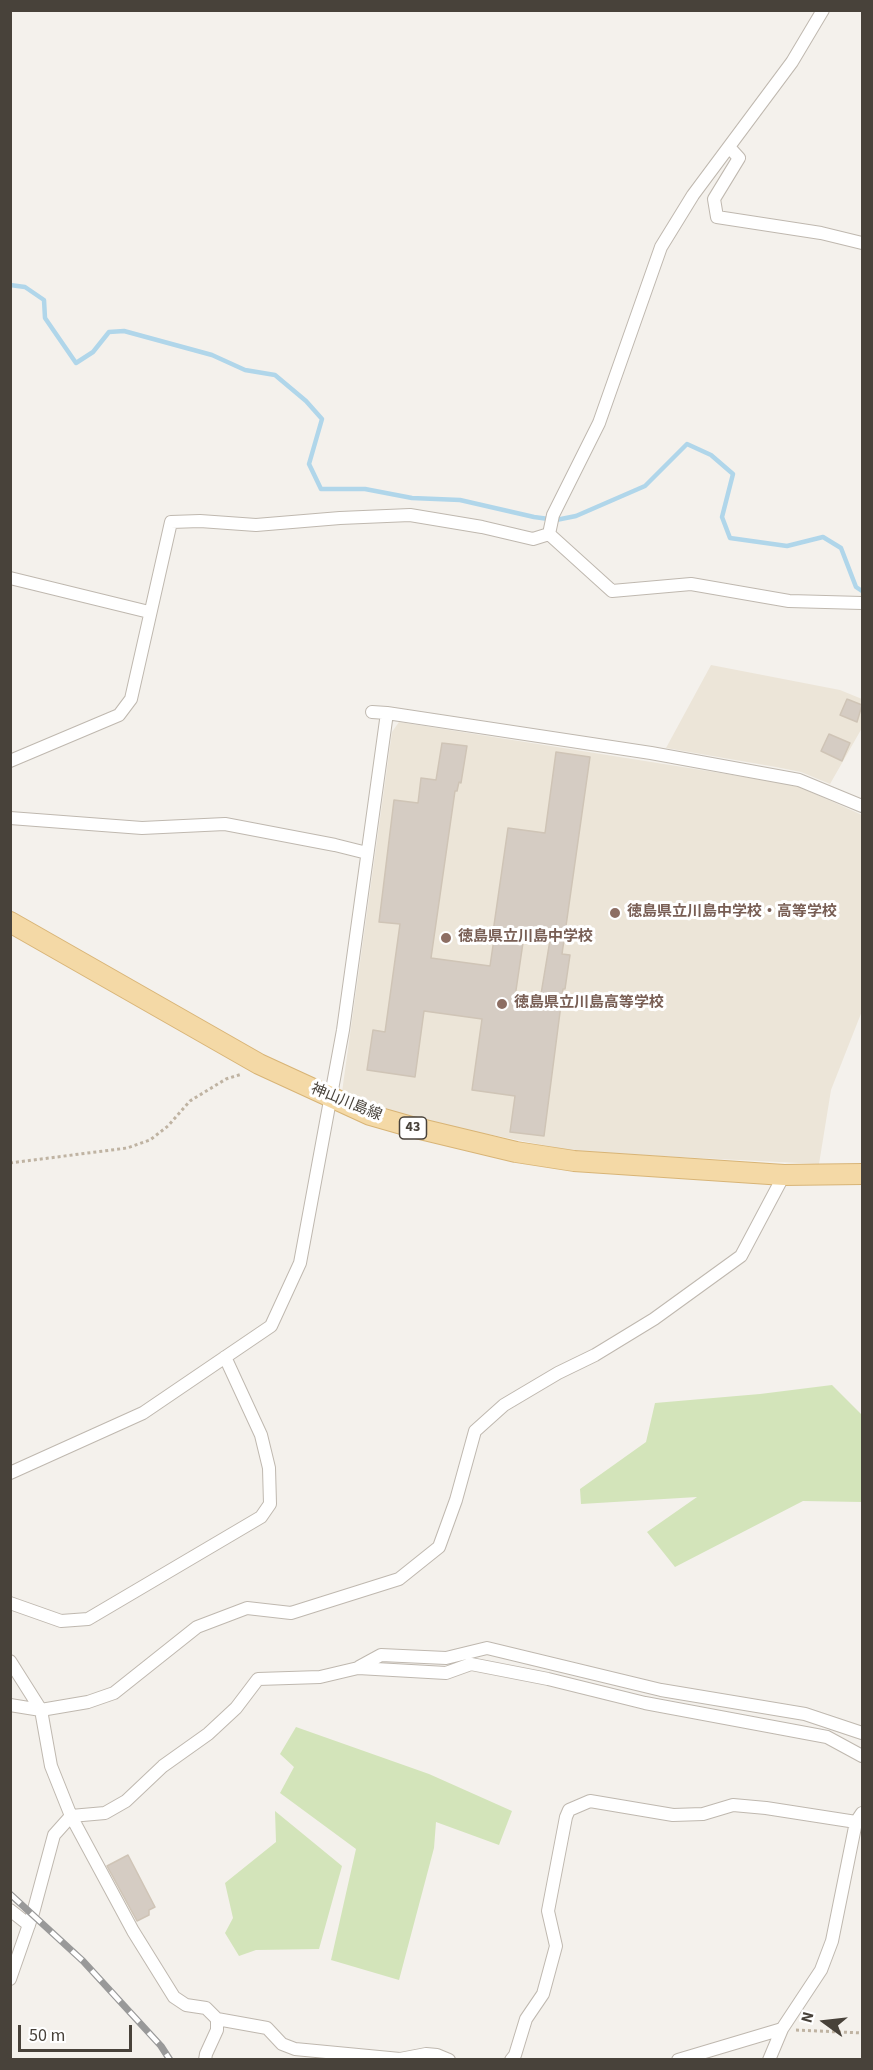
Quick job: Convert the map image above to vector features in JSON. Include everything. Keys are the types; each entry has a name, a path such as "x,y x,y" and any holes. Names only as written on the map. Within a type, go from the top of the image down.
{"main road":[{"name":"神山川島線","path":"10,922 259,1064 331,1098 370,1114 412,1127 516,1152 574,1161 784,1175 862,1174"}],"street":[{"path":"10,761 119,716 130,699 171,522 200,521 256,525 410,515 482,527 533,539 551,525 599,423 661,247 693,195 792,62 823,10"},
{"path":"729,147 739,158 714,198 717,217 821,233 862,243"},
{"path":"551,525 612,591 691,584 789,601 862,603"},
{"path":"10,578 149,612"},
{"path":"372,712 651,753 799,780 862,806"},
{"path":"10,1473 142,1413 271,1326 300,1263 343,1030 387,713"},
{"path":"10,818 142,828 225,824 367,853"},
{"path":"10,1705 41,1710 88,1702 114,1693 197,1627 247,1608 291,1613 399,1579 439,1547 456,1500 475,1431 504,1405 558,1373 595,1355 654,1319 741,1256 784,1175"},
{"path":"10,1604 61,1620 88,1619 261,1517 270,1504 269,1468 261,1435 225,1357"},
{"path":"10,1979 29,1925 54,1835 71,1816 105,1813 126,1801 163,1766 208,1734 236,1708 258,1679 320,1677 358,1668 381,1655 446,1658 487,1648 661,1690 805,1714 862,1733"},
{"path":"10,1661 41,1710 51,1766 71,1816 133,1931 174,1997 186,2005 206,2008 217,2019 267,2028 282,2044 295,2049 400,2059 426,2054 437,2055 449,2060"},
{"path":"358,1668 446,1673 471,1664 548,1679 645,1703 827,1737 862,1756"},
{"path":"511,2060 515,2055 526,2019 543,1994 556,1946 548,1911 569,1810 590,1801 673,1815 703,1814 733,1805 860,1817 832,1941 821,1970 782,2030 769,2060"},
{"path":"10,1910 29,1925"},
{"path":"205,2060 217,2030 217,2019"},
{"path":"678,2060 782,2030"}],"path":[{"path":"10,1163 127,1148 150,1140 168,1126 190,1101 226,1079 247,1073 259,1064"},
{"path":"782,2030 862,2033"}],"shaded area":[{"path":"711,665 840,690 862,699 862,728 830,784 801,772 666,748"},
{"name":"徳島県立川島中学校・高等学校","path":"399,722 771,781 800,787 862,815 862,1011 831,1090 819,1164 578,1152 452,1127 396,1113 342,1092 392,732"}],"green space":[{"path":"832,1385 862,1415 862,1502 803,1501 675,1567 647,1532 697,1497 581,1504 580,1489 646,1442 655,1403"},
{"path":"296,1727 429,1774 512,1811 499,1845 436,1822 434,1848 399,1980 331,1960 356,1849 280,1793 294,1767 280,1754"},
{"path":"275,1811 342,1866 319,1949 256,1950 239,1956 225,1933 233,1918 225,1883 276,1842"}],"building":[{"path":"847,699 862,705 857,722 840,715"},
{"path":"829,734 850,743 842,761 821,751"},
{"path":"442,743 467,746 461,783 459,782 457,791 455,791 431,958 490,966 508,828 545,833 556,752 590,757 562,954 570,955 565,989 563,989 544,1136 510,1132 515,1096 472,1090 482,1019 424,1011 415,1077 367,1070 373,1030 385,1032 400,924 379,922 394,800 418,803 421,778 436,780","holes":["524,936 550,940 540,1000 515,997"]},
{"path":"128,1855 155,1907 149,1910 149,1915 137,1921 107,1866"}],"waterway":[{"path":"10,285 25,287 44,300 45,318 76,363 93,352 109,332 124,331 212,355 245,370 275,375 306,401 322,419 309,464 321,489 365,489 412,498 460,500 556,520 576,516 645,486 687,444 711,455 733,474 722,517 730,538 787,546 823,537 841,548 856,587 862,591"}],"railway":[{"path":"10,1894 83,1961 161,2046 170,2060"}],"place":[{"name":"徳島県立川島中学校・高等学校","path":"615,913"},
{"name":"徳島県立川島中学校","path":"446,938"},
{"name":"徳島県立川島高等学校","path":"502,1004"}]}
